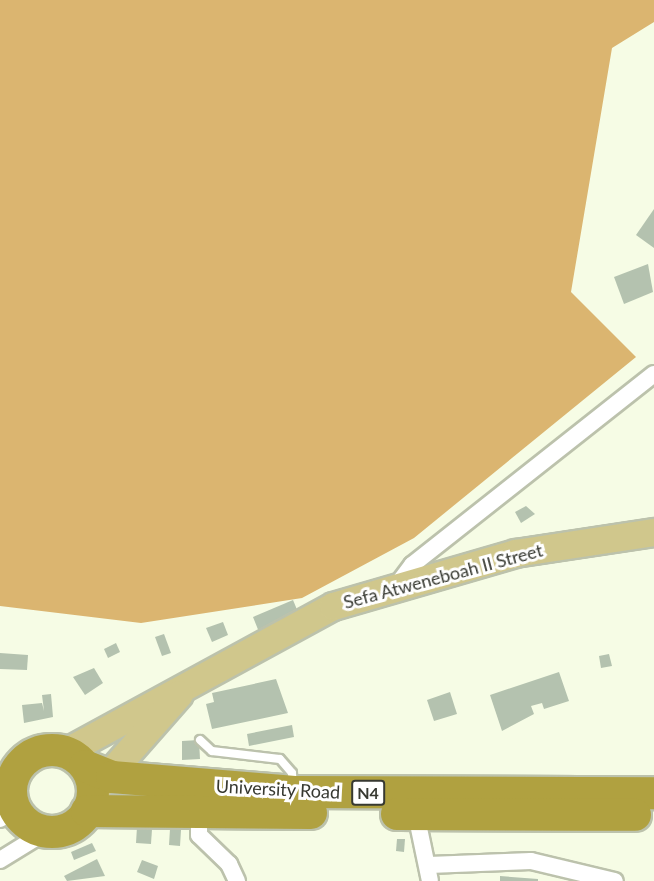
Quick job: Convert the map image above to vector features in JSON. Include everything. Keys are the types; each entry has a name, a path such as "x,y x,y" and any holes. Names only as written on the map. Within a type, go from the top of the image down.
{"highway":[{"name":"N4","path":"47,831 30,825 8,793 44,751 88,779"},
{"name":"University Road","path":"88,779 294,792 654,793"},
{"name":"University Road","path":"88,779 199,812 654,815"},
{"path":"47,831 75,825 88,779"}],"main road":[{"name":"Sefa Atweneboah II Street","path":"88,779 182,690 283,630 397,585 515,553 654,532"},
{"name":"Sefa Atweneboah II Street","path":"88,779 182,690"}],"street":[{"path":"397,585 412,565 654,374"},
{"path":"199,812 199,835 229,864 237,881"},
{"path":"416,814 429,873 531,861 615,881"},
{"path":"0,860 47,831"}],"lane":[{"path":"200,740 212,752 280,759 292,773 294,792"}],"shaded area":[{"path":"0,0 654,0 654,22 612,48 571,292 636,357 414,538 302,598 141,623 0,606"}],"building":[{"path":"654,209 654,248 636,235"},
{"path":"648,264 653,292 624,304 614,277"},
{"path":"526,506 535,514 521,523 515,512"},
{"path":"293,600 298,612 259,632 253,617"},
{"path":"223,622 228,635 212,642 206,628"},
{"path":"164,634 171,653 162,656 155,637"},
{"path":"116,643 120,652 108,658 104,649"},
{"path":"0,653 28,655 27,670 0,669"},
{"path":"609,654 612,666 601,668 599,656"},
{"path":"94,668 103,683 85,695 73,677"},
{"path":"559,672 569,701 544,709 542,703 531,706 534,714 502,731 490,695"},
{"path":"276,679 288,713 212,729 206,704 214,702 212,693"},
{"path":"450,692 457,714 434,721 427,700"},
{"path":"51,694 53,717 24,723 22,705 42,703 44,711 42,695"},
{"path":"292,725 294,737 249,746 247,734"},
{"path":"199,740 200,759 182,760 182,741"},
{"path":"137,827 152,829 151,844 136,843"},
{"path":"170,829 181,830 180,846 169,845"},
{"path":"397,839 405,839 404,852 396,851"},
{"path":"92,843 96,851 74,860 71,852"},
{"path":"97,859 105,876 67,881 64,876"},
{"path":"142,860 158,866 154,879 137,872"},
{"path":"500,876 538,879 538,881 500,881"}]}
